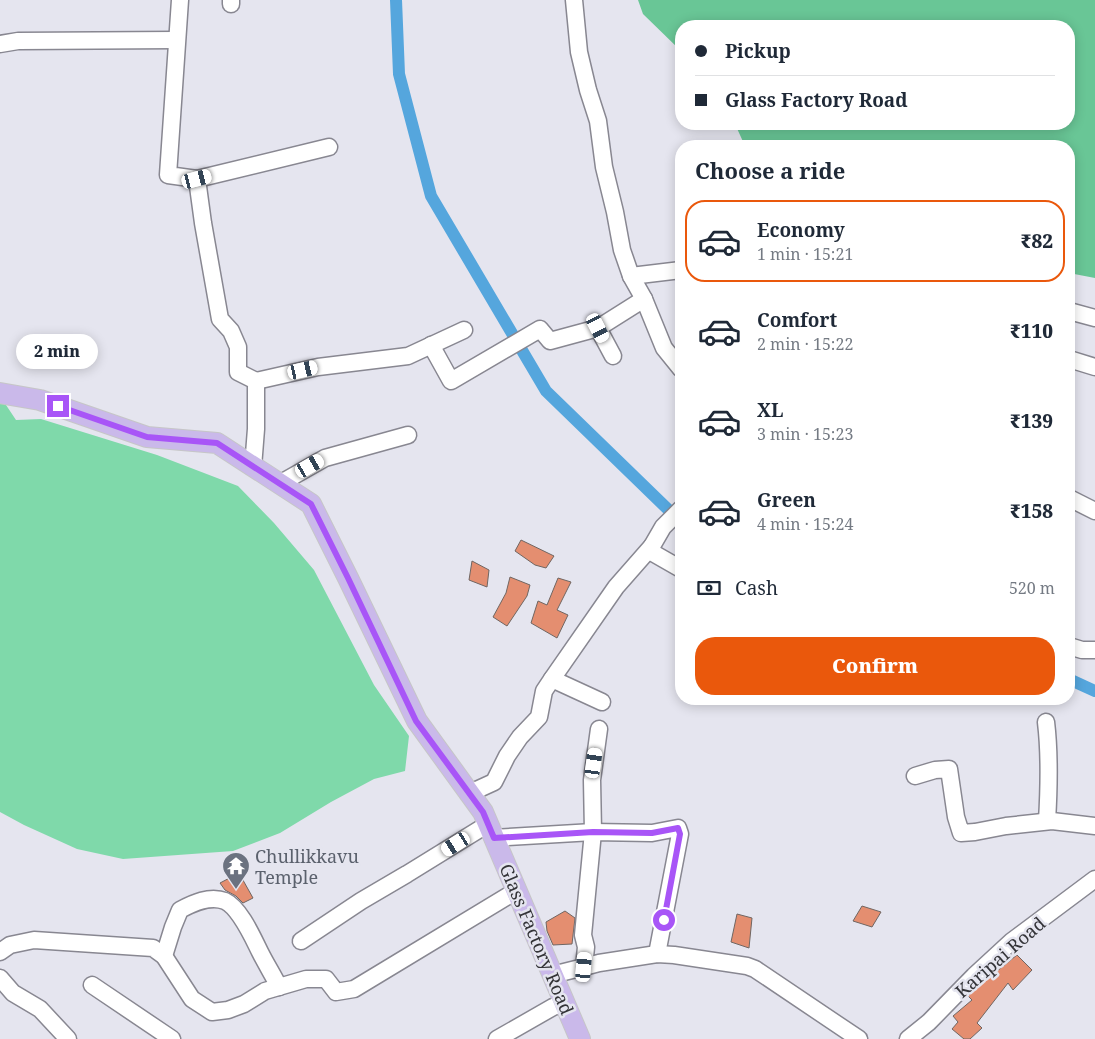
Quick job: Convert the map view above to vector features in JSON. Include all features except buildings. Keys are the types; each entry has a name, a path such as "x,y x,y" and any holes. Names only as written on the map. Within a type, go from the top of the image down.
{"main road":[{"name":"Glass Factory Road","path":"0,394 40,400 147,437 217,443 311,504 416,721 483,812 580,1039"}],"street":[{"path":"180,0 168,175 197,179 329,147"},
{"path":"574,0 579,52 598,121 604,167 622,250 631,276 644,299 664,348 675,362"},
{"path":"0,44 18,41 176,40"},
{"path":"197,179 220,319 231,332 238,347 238,372 256,381 318,367 408,356 464,330"},
{"path":"631,276 675,271"},
{"path":"431,345 451,381 540,329 550,341 598,328 644,299"},
{"path":"1075,313 1095,318"},
{"path":"598,328 613,356"},
{"path":"1075,361 1095,367"},
{"path":"253,466 256,429 256,381"},
{"path":"281,483 325,458 408,435"},
{"path":"1075,501 1095,511"},
{"path":"470,793 494,782 507,756 520,737 539,717 544,691 552,679 616,587 652,546 663,527 675,515"},
{"path":"652,546 653,553 675,566"},
{"path":"1075,648 1095,650"},
{"path":"552,679 602,702"},
{"path":"1046,722 1050,781 1047,821"},
{"path":"584,967 586,947 583,935 593,832 592,780 599,729"},
{"path":"915,776 935,770 949,769 956,817 961,833 1047,821 1095,826"},
{"path":"300,941 361,901 491,831 652,833 678,828 680,834 657,954"},
{"name":"Karipai Road","path":"908,1039 929,1022 1012,941 1095,879"},
{"path":"0,952 10,945 34,940 153,948 164,956 192,999 212,1012 228,1010 244,1004 264,991 306,979 326,980 336,992 354,989 516,891"},
{"path":"164,956 180,910 195,902 212,899 226,902 246,923 279,987"},
{"path":"552,975 599,963 657,954 747,966 755,969 859,1039"},
{"path":"0,978 13,993 40,1009 68,1039"},
{"path":"92,985 172,1039"},
{"path":"497,1039 564,1002"}],"green space":[{"path":"638,0 1095,0 1095,278 1075,274 1075,140 742,140 738,130 1075,130 1075,20 675,20 675,45 643,14"},
{"path":"0,396 16,420 41,419 157,455 238,486 274,523 314,570 374,685 409,736 405,771 374,779 280,833 233,851 123,859 77,849 0,812"}],"waterway":[{"path":"396,0 399,74 431,196 546,391 675,516"},
{"path":"1075,682 1095,691"}],"place":[{"name":"Chullikkavu Temple","path":"236,890"}],"route":[{"path":"58,406 147,437 217,443 311,504 416,721 483,812 494,838 593,832 652,833 678,828 680,834 664,920"}]}
